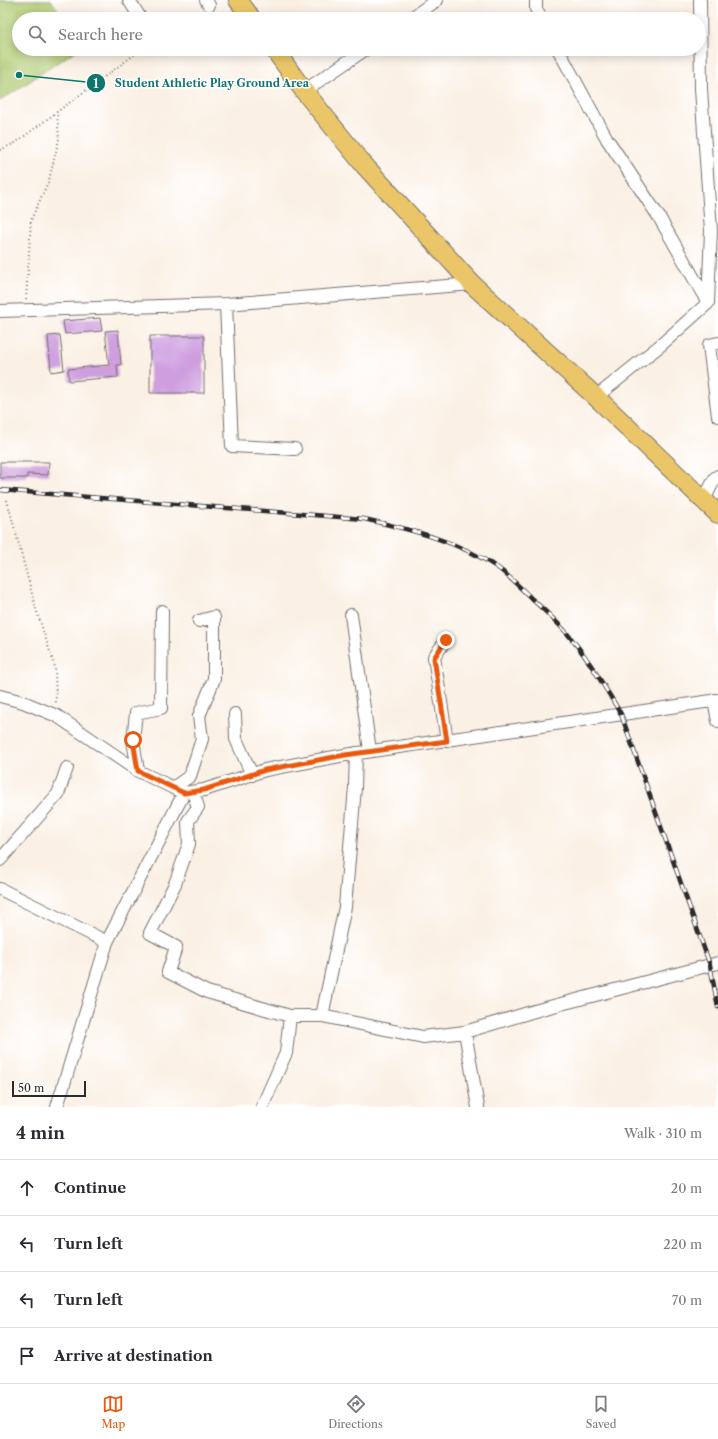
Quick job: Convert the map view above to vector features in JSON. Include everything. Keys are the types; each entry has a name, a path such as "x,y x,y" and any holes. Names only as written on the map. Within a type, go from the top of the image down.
{"highway":[{"path":"238,0 247,12"},
{"path":"279,56 304,91 364,165 472,284 596,397 718,514"}],"street":[{"path":"129,0 137,12"},
{"path":"420,12 437,0"},
{"path":"536,0 536,9 538,12"},
{"path":"700,0 700,12"},
{"path":"304,91 356,56"},
{"path":"562,56 607,139 659,217 708,303"},
{"path":"596,397 662,344 708,303 714,250 711,231 713,184 701,89 701,56"},
{"path":"0,311 226,304 472,284"},
{"path":"226,304 232,446 295,449"},
{"path":"718,343 709,345 718,416"},
{"path":"704,500 715,478 718,476"},
{"path":"138,771 133,740 136,713 161,708 162,611"},
{"path":"351,615 370,751"},
{"path":"57,1107 107,942 183,791 190,776 202,739 199,716 214,679 214,617 199,621"},
{"path":"446,640 434,658 447,741"},
{"path":"0,696 23,702 57,716 138,771 183,791 198,807 188,821 189,844 175,884 150,933 176,948 168,972 207,992 290,1016 322,1016 423,1037 465,1032 538,1010 718,962"},
{"path":"183,791 265,770 356,753 447,741 716,700 718,721"},
{"path":"235,714 236,739 252,774"},
{"path":"322,1016 346,907 355,787 356,753"},
{"path":"0,860 58,794 67,768"},
{"path":"0,889 107,942"},
{"path":"262,1107 286,1053 290,1016"},
{"path":"465,1032 478,1107"}],"path":[{"path":"0,150 14,143 133,56"},
{"path":"25,310 31,220 49,180 59,139 57,112"},
{"path":"7,500 36,609 55,667 57,716"}],"green space":[{"path":"0,0 51,0 59,12 12,12 12,56 68,56 0,101"}],"building":[{"path":"100,318 102,331 65,334 63,321"},
{"path":"118,330 121,365 117,365 118,377 69,381 68,369 109,365 105,331"},
{"path":"60,335 64,370 51,372 48,336"},
{"path":"150,336 204,336 204,393 150,393"},
{"path":"0,462 49,462 48,475 27,474 27,478 0,478"}],"railway":[{"path":"0,490 364,519 416,532 450,543 467,550 498,568 565,631 588,661 621,714 710,965 718,1007"}],"place":[{"name":"Student Athletic Play Ground Area","path":"19,75"}],"route":[{"path":"133,740 138,771 184,793 204,790 265,770 345,755 447,741 434,658 446,640"}]}
